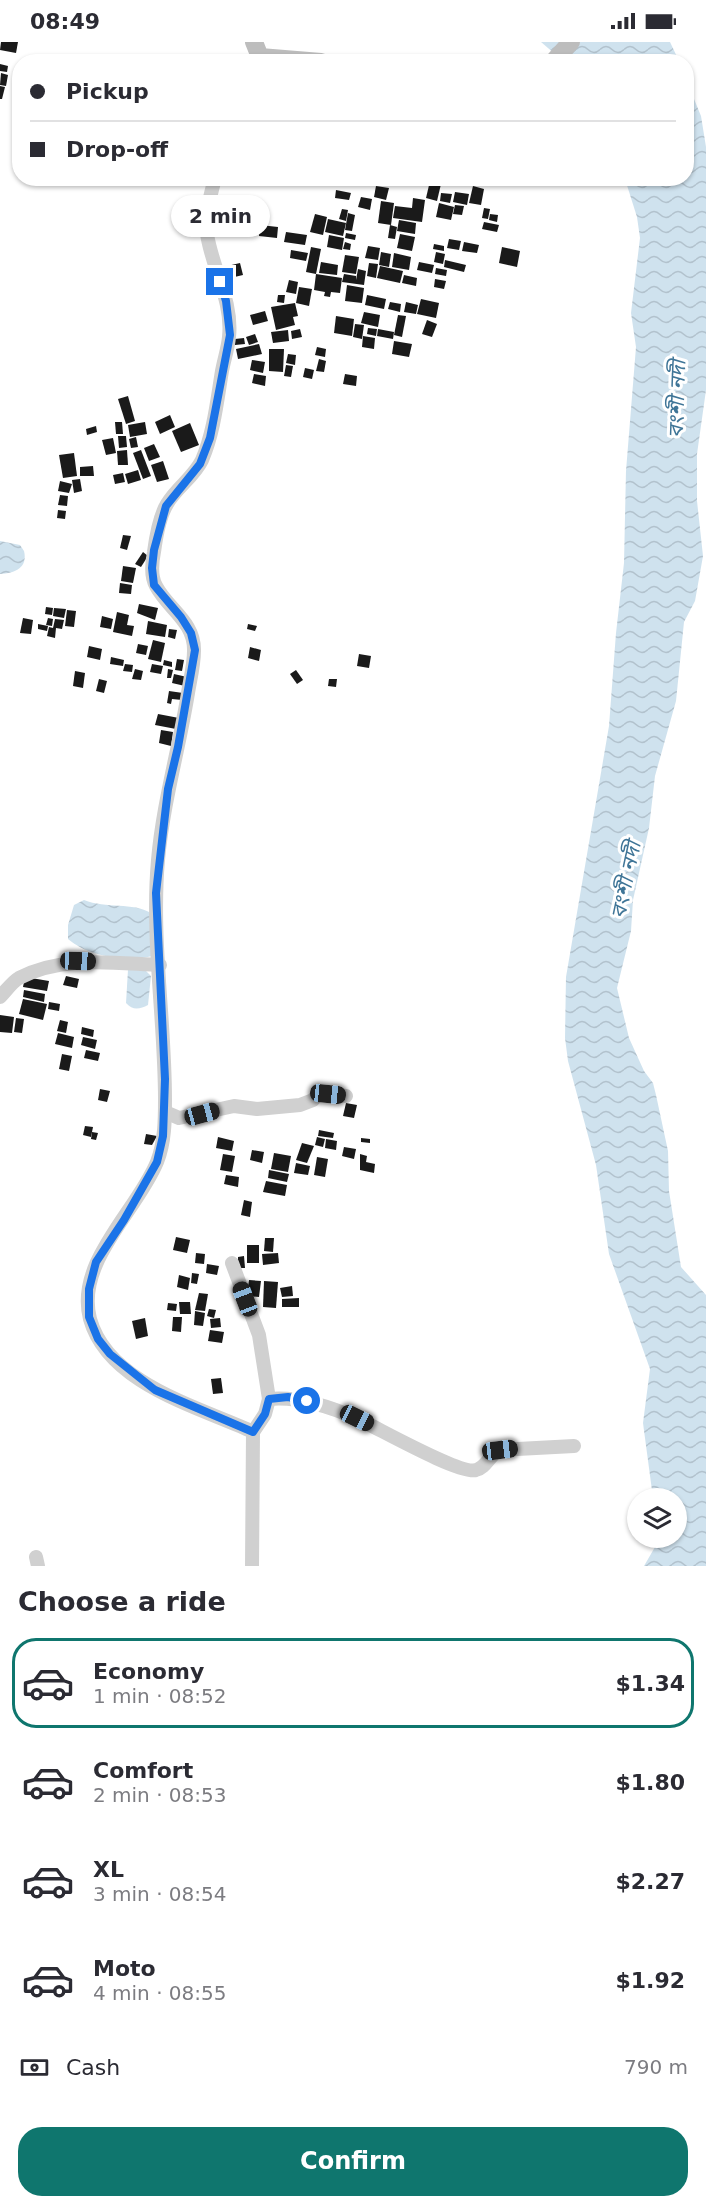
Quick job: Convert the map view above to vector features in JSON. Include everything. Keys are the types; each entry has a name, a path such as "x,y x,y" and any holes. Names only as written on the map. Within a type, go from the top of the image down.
{"street":[{"path":"561,54 572,42"},
{"path":"213,186 208,202 207,234 226,301 230,335 210,438 200,464 166,506 154,550 152,568 154,585 181,617 191,633 195,650 158,856 156,893 165,1112 157,1162 124,1220 96,1262 89,1289 89,1317 98,1339 110,1354 140,1380 155,1390 253,1432"},
{"path":"0,997 17,978 45,968 78,961 160,965"},
{"path":"165,1112 179,1118 234,1106 257,1109 300,1105 313,1100 319,1093 346,1096"},
{"path":"232,1263 259,1335 269,1399 265,1414 253,1432 252,1566"},
{"path":"269,1399 297,1399 357,1418 434,1456 472,1471 479,1470 494,1452 500,1450 574,1446"}],"water":[{"path":"541,42 670,42 676,54 555,54"},
{"name":"বংশী নদী","path":"694,99 701,116 706,147 706,390 697,454 697,501 703,556 695,601 684,622 676,701 655,776 649,828 633,900 631,931 617,988 629,1038 644,1071 653,1083 656,1095 668,1151 669,1191 681,1267 706,1295 706,1566 644,1566 654,1548 687,1548 687,1488 652,1488 643,1423 650,1369 609,1254 596,1165 568,1061 565,1038 566,977 609,726 624,563 626,471 636,347 631,313 640,238 637,217 627,186 694,186"},
{"path":"0,541 20,545 25,557 19,568 0,574"},
{"path":"84,900 136,908 151,913 152,956 131,959 108,957 86,950 68,939 68,925 74,905"},
{"path":"143,968 151,976 148,1005 139,1008 131,1007 126,1003 128,970"}],"building":[{"path":"1,42 18,42 16,53 0,50"},
{"path":"0,64 8,66 7,72 0,71"},
{"path":"1,73 8,75 6,86 0,85"},
{"path":"0,86 5,87 2,99 0,99"},
{"path":"376,186 389,188 386,200 374,197"},
{"path":"429,186 441,186 437,201 426,198"},
{"path":"473,186 484,189 481,205 469,203"},
{"path":"336,190 351,193 349,200 335,198"},
{"path":"455,192 469,194 467,205 453,202"},
{"path":"441,193 452,194 450,203 440,201"},
{"path":"361,197 372,199 370,210 358,207"},
{"path":"413,198 425,200 422,222 393,218 395,206 412,208"},
{"path":"381,201 394,203 391,225 378,223"},
{"path":"439,203 454,207 451,220 436,217"},
{"path":"455,205 464,206 462,215 453,214"},
{"path":"484,208 490,209 488,219 482,218"},
{"path":"342,209 348,210 346,221 339,219"},
{"path":"257,212 265,214 263,224 255,222"},
{"path":"348,213 355,215 352,231 345,230"},
{"path":"315,214 327,217 323,235 310,232"},
{"path":"490,214 498,215 497,222 489,220"},
{"path":"328,219 346,223 343,236 325,232"},
{"path":"399,220 416,223 415,234 397,231"},
{"path":"484,222 499,225 497,232 482,229"},
{"path":"260,225 278,227 277,238 259,236"},
{"path":"390,225 397,227 395,239 388,238"},
{"path":"286,232 307,235 305,245 284,242"},
{"path":"346,233 356,235 355,240 345,238"},
{"path":"400,234 415,237 412,251 397,248"},
{"path":"329,235 344,238 342,250 327,247"},
{"path":"449,239 461,241 459,250 447,248"},
{"path":"345,242 351,244 350,250 343,249"},
{"path":"464,242 479,245 477,253 462,251"},
{"path":"434,244 444,246 444,251 433,249"},
{"path":"368,246 380,248 378,260 365,258"},
{"path":"311,247 321,249 316,274 306,272"},
{"path":"502,247 520,251 517,267 499,263"},
{"path":"291,250 308,253 306,261 290,258"},
{"path":"381,252 391,254 389,267 379,265"},
{"path":"436,252 445,254 443,264 434,262"},
{"path":"394,253 411,257 409,270 392,267"},
{"path":"345,255 359,257 356,274 342,272"},
{"path":"445,260 466,265 464,272 444,267"},
{"path":"321,262 338,265 337,275 319,273"},
{"path":"419,262 434,265 432,273 417,270"},
{"path":"240,263 243,275 226,279 223,267"},
{"path":"369,263 378,264 376,278 367,276"},
{"path":"380,266 403,271 400,283 377,278"},
{"path":"436,268 447,270 446,276 435,274"},
{"path":"358,269 366,271 364,285 342,282 344,274 356,276 356,280"},
{"path":"316,274 342,278 340,293 331,292 330,297 324,296 325,292 314,290"},
{"path":"404,275 417,278 416,286 402,283"},
{"path":"435,279 446,281 444,289 434,287"},
{"path":"289,280 298,282 296,294 286,292"},
{"path":"347,285 364,288 362,303 345,301"},
{"path":"299,287 312,289 309,306 296,303"},
{"path":"278,295 285,295 284,303 277,302"},
{"path":"367,295 386,299 384,309 365,305"},
{"path":"421,299 439,303 436,318 417,314"},
{"path":"390,302 401,304 400,312 388,309"},
{"path":"406,302 418,305 416,314 404,312"},
{"path":"295,303 298,316 293,317 295,325 276,330 271,307"},
{"path":"265,311 268,321 253,325 250,315"},
{"path":"364,312 380,315 378,327 361,323"},
{"path":"398,315 406,316 402,337 394,335"},
{"path":"336,316 354,319 352,336 334,333"},
{"path":"427,320 437,324 432,337 422,334"},
{"path":"355,324 364,325 362,339 353,337"},
{"path":"368,328 377,329 376,336 367,334"},
{"path":"300,329 302,337 292,339 291,331"},
{"path":"378,329 394,332 393,339 377,336"},
{"path":"288,330 289,341 273,343 271,332"},
{"path":"255,334 258,342 249,345 246,337"},
{"path":"363,336 375,338 374,349 362,347"},
{"path":"244,338 245,344 235,345 235,339"},
{"path":"394,341 412,344 409,357 392,354"},
{"path":"259,344 262,354 238,359 236,349"},
{"path":"317,347 326,349 325,357 315,355"},
{"path":"269,349 284,349 283,372 269,371"},
{"path":"288,354 296,355 295,365 286,363"},
{"path":"319,359 326,361 324,372 316,371"},
{"path":"252,360 265,362 263,373 250,370"},
{"path":"286,365 293,366 291,377 284,376"},
{"path":"305,368 314,370 312,379 303,377"},
{"path":"254,374 266,376 265,386 252,383"},
{"path":"345,374 357,376 356,386 343,384"},
{"path":"128,396 135,421 126,424 118,399"},
{"path":"170,415 175,427 160,434 155,422"},
{"path":"115,422 122,422 123,434 116,434"},
{"path":"145,422 147,434 130,437 128,425"},
{"path":"190,423 199,445 181,452 172,431"},
{"path":"96,426 97,432 87,435 86,429"},
{"path":"118,436 126,436 127,447 119,448"},
{"path":"136,437 138,447 131,448 129,439"},
{"path":"113,438 116,453 106,455 102,440"},
{"path":"154,444 160,457 149,461 144,448"},
{"path":"127,450 128,465 118,465 117,451"},
{"path":"141,450 151,476 143,479 133,453"},
{"path":"74,453 77,476 63,478 59,455"},
{"path":"163,461 169,479 157,482 151,465"},
{"path":"93,466 94,476 80,476 80,467"},
{"path":"138,470 141,480 128,484 125,474"},
{"path":"123,473 125,482 115,484 113,475"},
{"path":"80,479 82,491 74,493 72,480"},
{"path":"60,481 72,484 69,493 58,491"},
{"path":"60,495 68,496 67,506 58,505"},
{"path":"58,510 66,511 65,519 57,518"},
{"path":"123,535 131,536 127,550 120,548"},
{"path":"143,552 148,556 141,567 135,564"},
{"path":"123,566 136,568 133,583 121,581"},
{"path":"120,583 132,585 131,594 119,593"},
{"path":"139,604 158,608 155,620 137,613"},
{"path":"46,607 53,608 52,615 45,614"},
{"path":"54,608 66,609 64,618 53,616"},
{"path":"67,610 76,611 74,627 65,626"},
{"path":"117,612 129,615 127,625 134,626 132,636 113,632"},
{"path":"102,616 113,619 111,629 100,627"},
{"path":"23,618 33,620 31,634 20,633"},
{"path":"48,618 53,619 52,626 46,625"},
{"path":"55,619 64,620 62,629 56,628 55,638 47,636 49,627 53,628"},
{"path":"148,621 167,625 165,637 146,634"},
{"path":"38,624 48,626 47,631 38,629"},
{"path":"248,624 257,626 255,631 247,629"},
{"path":"169,629 177,630 175,639 168,637"},
{"path":"153,640 165,643 161,662 148,659"},
{"path":"138,644 148,646 146,655 136,653"},
{"path":"89,646 102,649 100,660 87,657"},
{"path":"250,647 261,650 259,661 248,658"},
{"path":"359,654 371,656 369,668 357,666"},
{"path":"111,657 124,660 123,666 110,664"},
{"path":"177,659 184,660 182,671 175,670"},
{"path":"164,660 172,662 172,667 163,665"},
{"path":"125,664 133,665 132,672 123,671"},
{"path":"152,664 163,666 161,674 150,672"},
{"path":"135,669 143,671 141,680 132,679"},
{"path":"168,669 173,670 171,678 167,678"},
{"path":"296,670 303,680 297,684 290,674"},
{"path":"75,671 85,673 83,688 73,686"},
{"path":"174,674 187,677 185,686 172,683"},
{"path":"99,679 107,681 104,693 96,691"},
{"path":"329,679 337,679 336,687 328,686"},
{"path":"169,691 183,693 182,700 172,699 171,704 167,703"},
{"path":"158,714 179,718 176,729 155,725"},
{"path":"161,730 173,732 171,746 159,743"},
{"path":"66,976 79,979 77,988 63,985"},
{"path":"25,977 49,981 47,991 23,987"},
{"path":"24,990 45,994 44,1002 23,997"},
{"path":"23,999 47,1004 43,1020 19,1014"},
{"path":"49,1002 60,1004 59,1011 48,1009"},
{"path":"0,1015 14,1017 12,1033 0,1032"},
{"path":"16,1018 24,1019 22,1033 14,1032"},
{"path":"60,1020 68,1022 66,1033 57,1031"},
{"path":"82,1027 94,1030 93,1037 81,1034"},
{"path":"58,1033 74,1037 72,1048 55,1044"},
{"path":"83,1037 97,1040 95,1049 81,1045"},
{"path":"86,1050 100,1053 98,1061 84,1058"},
{"path":"62,1054 72,1056 69,1071 59,1069"},
{"path":"100,1089 110,1091 107,1102 98,1100"},
{"path":"346,1103 357,1105 354,1118 343,1116"},
{"path":"85,1126 93,1127 91,1137 83,1135"},
{"path":"319,1130 334,1133 333,1138 318,1136"},
{"path":"92,1132 98,1133 96,1140 91,1139"},
{"path":"146,1134 157,1136 152,1145 144,1144"},
{"path":"218,1137 234,1141 232,1151 216,1148"},
{"path":"317,1137 325,1139 323,1147 315,1145"},
{"path":"361,1138 370,1139 370,1143 361,1142"},
{"path":"326,1139 337,1141 336,1150 325,1148"},
{"path":"302,1143 314,1146 307,1163 296,1160"},
{"path":"344,1147 356,1149 354,1159 342,1156"},
{"path":"252,1150 264,1152 262,1163 250,1160"},
{"path":"274,1153 291,1156 288,1172 271,1169"},
{"path":"223,1154 235,1156 232,1172 220,1170"},
{"path":"360,1154 367,1156 366,1162 375,1164 374,1173 360,1170"},
{"path":"317,1157 328,1159 325,1177 314,1175"},
{"path":"296,1163 310,1166 308,1175 294,1173"},
{"path":"269,1170 289,1174 287,1182 268,1178"},
{"path":"226,1175 239,1177 238,1187 224,1184"},
{"path":"266,1181 287,1185 285,1196 263,1192"},
{"path":"244,1200 252,1202 250,1217 241,1215"},
{"path":"176,1237 190,1240 187,1253 173,1250"},
{"path":"265,1238 274,1238 273,1252 264,1251"},
{"path":"247,1245 259,1245 259,1263 247,1263"},
{"path":"196,1253 205,1254 204,1264 195,1263"},
{"path":"278,1253 279,1263 263,1265 262,1254"},
{"path":"244,1256 245,1268 238,1268 238,1257"},
{"path":"207,1264 219,1266 217,1275 206,1273"},
{"path":"192,1273 199,1274 197,1284 191,1283"},
{"path":"179,1275 190,1278 188,1290 177,1287"},
{"path":"249,1280 261,1281 259,1297 247,1296"},
{"path":"264,1281 278,1282 276,1308 263,1307"},
{"path":"292,1286 293,1296 282,1297 280,1288"},
{"path":"199,1293 208,1294 205,1311 195,1310"},
{"path":"299,1298 299,1307 282,1307 282,1299"},
{"path":"179,1302 190,1302 191,1314 180,1314"},
{"path":"168,1303 177,1304 176,1311 167,1310"},
{"path":"209,1309 216,1310 214,1318 207,1316"},
{"path":"195,1311 205,1313 203,1326 194,1325"},
{"path":"173,1317 182,1317 181,1332 172,1331"},
{"path":"145,1318 148,1336 136,1339 132,1321"},
{"path":"220,1318 221,1327 211,1328 210,1319"},
{"path":"210,1330 224,1332 222,1343 208,1341"},
{"path":"221,1378 223,1393 213,1394 211,1379"}],"route":[{"path":"220,282 226,301 230,335 210,438 200,464 166,506 154,550 152,568 154,585 181,617 191,633 195,650 178,747 168,789 158,856 156,893 165,1079 163,1136 157,1162 124,1220 96,1262 89,1289 89,1317 98,1339 110,1354 133,1375 155,1390 253,1432 265,1414 269,1399 288,1397 307,1401"}]}
